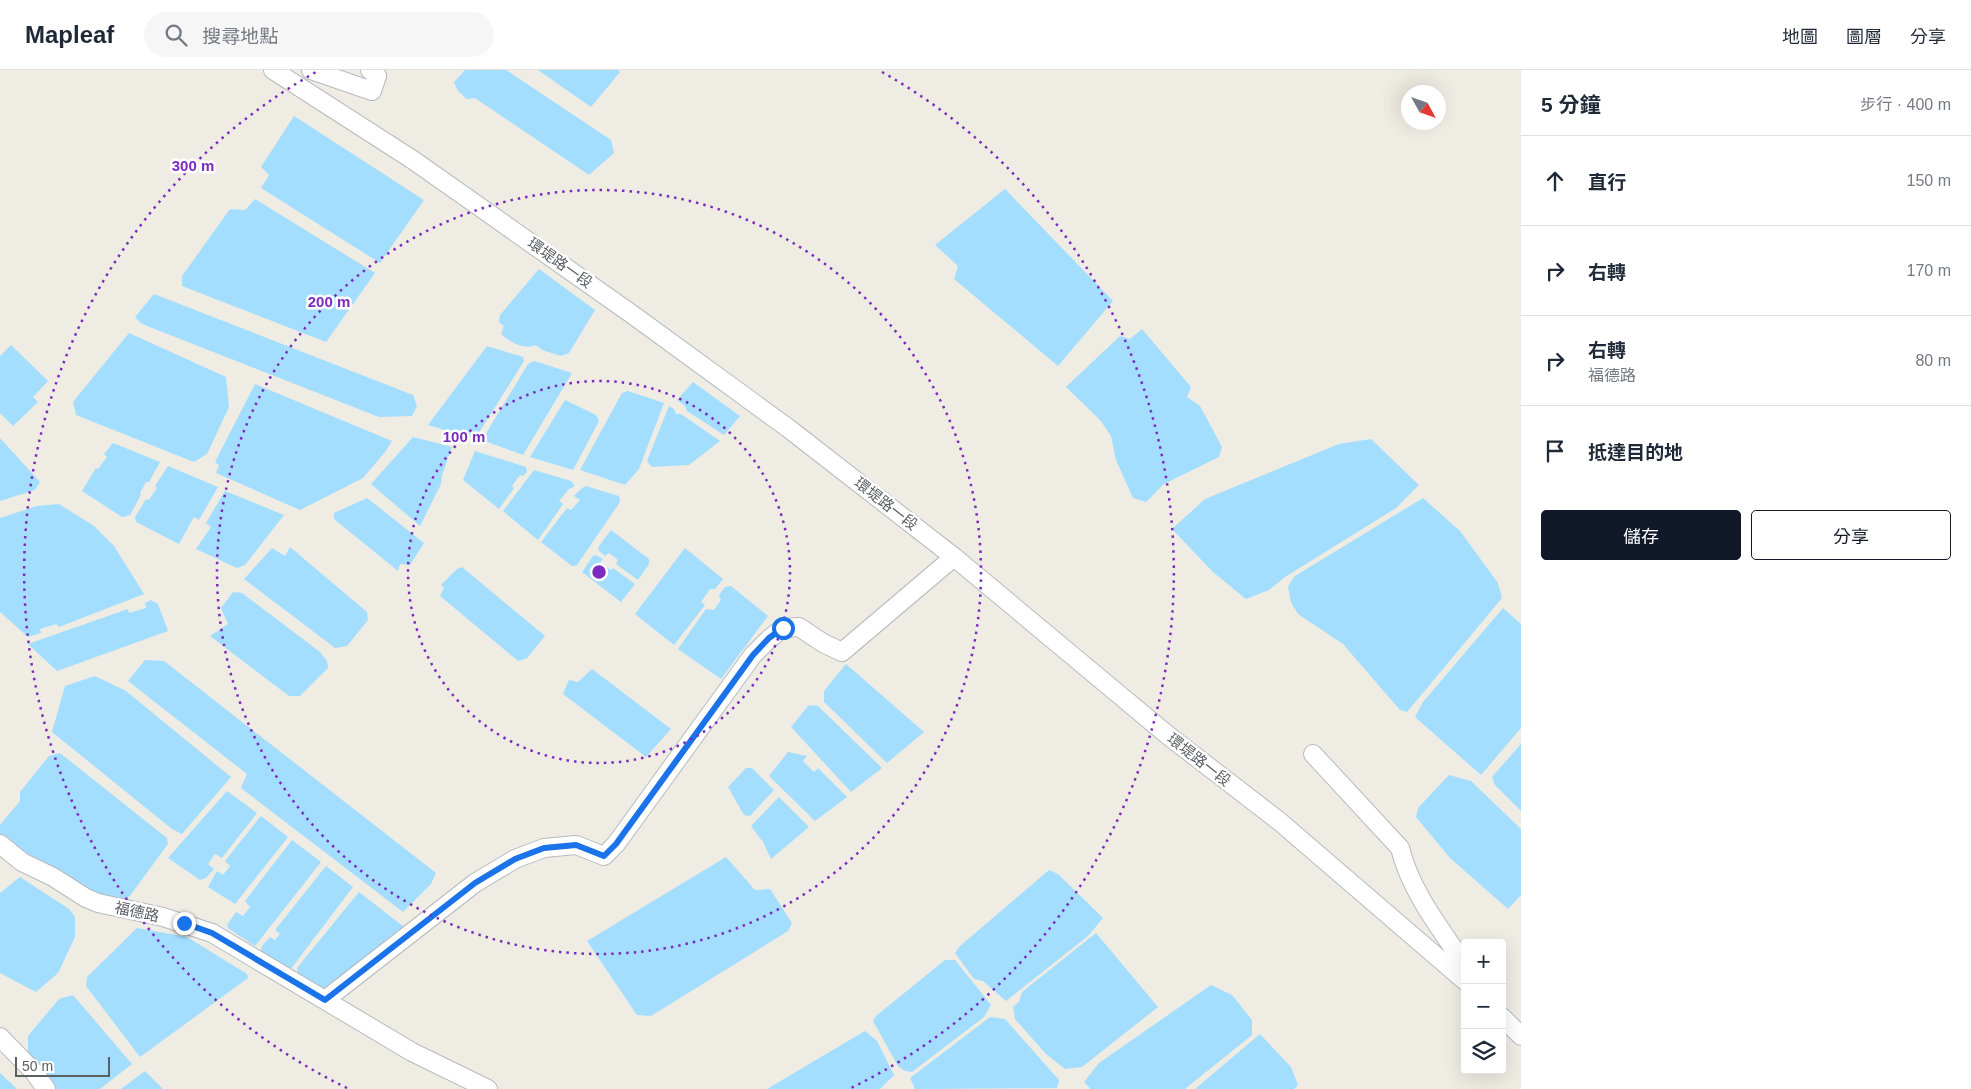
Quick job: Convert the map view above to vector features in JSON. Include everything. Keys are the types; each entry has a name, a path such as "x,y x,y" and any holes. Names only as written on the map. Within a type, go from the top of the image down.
{"street":[{"name":"環堤路一段","path":"273,70 413,160 633,315 788,428 954,557 1170,737 1279,821 1461,978"},
{"path":"311,70 372,91 377,76 370,70"},
{"path":"325,1000 475,883 515,859 544,848 576,845 604,856 616,844 753,655 769,638 783,628 799,627 842,652 954,557"},
{"path":"1314,754 1400,848 1404,866 1415,890 1461,959"},
{"name":"福德路","path":"0,844 22,862 86,898 98,903 163,917 212,933 412,1052 488,1089"},
{"path":"1506,1021 1521,1036"},
{"path":"0,1037 34,1072 46,1089"}],"water":[{"path":"465,70 506,70 611,140 614,153 589,175 475,98 467,99 458,91 454,82"},
{"path":"538,70 618,70 620,72 591,107"},
{"path":"294,116 424,200 380,263 261,188 269,175 261,167"},
{"path":"1005,189 1113,301 1058,366 954,279 958,266 935,245"},
{"path":"255,199 375,273 326,342 182,286 182,276 230,209 245,210"},
{"path":"539,269 595,310 569,353 561,356 542,350 536,345 522,346 508,340 501,334 504,326 499,322 500,315"},
{"path":"154,294 413,395 417,406 412,416 379,417 142,324 135,317"},
{"path":"1142,329 1191,387 1187,397 1200,406 1222,447 1219,457 1164,484 1146,502 1133,498 1116,460 1111,436 1100,420 1066,387 1120,336 1130,339"},
{"path":"129,333 226,377 229,407 207,454 194,462 76,415 73,402"},
{"path":"11,345 48,381 33,397 38,402 13,426 0,413 0,356"},
{"path":"487,346 523,357 524,361 475,439 428,425"},
{"path":"534,361 572,373 523,455 482,440 528,364"},
{"path":"693,382 740,416 724,435 687,411 685,406 677,400"},
{"path":"255,384 392,441 363,478 300,510 216,473 219,465 215,462"},
{"path":"628,391 664,403 639,469 625,485 580,470 622,393"},
{"path":"565,400 596,415 599,421 573,470 530,457"},
{"path":"669,406 674,409 676,414 681,414 720,441 689,465 652,467 647,461"},
{"path":"413,437 452,447 442,475 441,484 420,526 371,484"},
{"path":"0,438 40,482 35,490 0,501"},
{"path":"1371,439 1419,485 1396,508 1285,577 1269,590 1246,599 1213,572 1172,529 1205,499 1339,444"},
{"path":"113,443 160,462 149,482 146,482 130,515 122,517 82,491 96,468 98,469 107,457 104,454"},
{"path":"475,451 526,467 527,472 523,476 520,475 512,486 514,488 499,509 463,480"},
{"path":"168,466 218,487 199,520 194,517 179,544 136,522 135,517 146,499 149,500 157,488 155,486"},
{"path":"534,470 571,481 575,486 569,489 559,501 563,504 538,540 503,511"},
{"path":"586,486 619,496 620,502 577,565 572,566 541,542 567,508 571,510 580,500 574,496"},
{"path":"225,491 284,515 245,565 237,568 196,549 211,527 206,523"},
{"path":"367,498 424,543 410,565 400,564 398,571 334,519 334,513"},
{"path":"1423,498 1460,531 1498,583 1502,598 1407,712 1400,710 1343,644 1298,614 1291,602 1288,586 1295,576"},
{"path":"59,504 94,526 114,546 144,594 59,627 56,624 40,629 41,633 28,637 0,612 0,518 37,506"},
{"path":"611,530 649,559 649,564 638,580 616,564 618,560 609,553 605,556 598,550"},
{"path":"290,547 367,612 368,620 347,646 335,648 244,579 272,548 285,556"},
{"path":"685,548 723,579 715,589 710,589 701,602 705,605 674,645 635,614"},
{"path":"596,555 603,559 600,563 611,570 613,568 635,584 621,602 582,572 593,556"},
{"path":"462,567 545,636 527,658 518,661 440,596 444,588 441,585 457,569"},
{"path":"731,586 768,616 721,679 678,649 706,609 714,610 721,600 719,595 725,587"},
{"path":"233,592 242,593 320,652 327,661 328,668 300,696 289,696 210,636 228,624 221,608"},
{"path":"151,600 158,604 168,631 57,671 28,644 128,609 129,613 146,608 145,603"},
{"path":"1503,608 1521,624 1521,728 1481,775 1415,717 1423,702"},
{"path":"145,660 164,661 436,873 431,884 403,912 241,788 247,774 128,681"},
{"path":"846,664 924,732 887,763 824,702 824,691"},
{"path":"592,669 671,729 646,757 563,694 569,680 578,682"},
{"path":"95,676 126,691 231,777 182,834 172,829 52,732 65,686"},
{"path":"809,705 818,706 882,768 851,792 791,727"},
{"path":"1521,744 1521,811 1495,785 1492,777"},
{"path":"788,752 807,756 803,761 814,772 818,768 847,797 815,821 769,776"},
{"path":"60,753 167,838 168,844 129,897 117,903 97,897 0,836 0,825 20,801 20,792 49,756"},
{"path":"746,768 752,768 774,790 750,816 744,815 728,787"},
{"path":"1449,775 1471,781 1521,829 1521,895 1508,909 1450,858 1416,817 1418,808"},
{"path":"227,791 257,813 222,858 215,854 208,864 214,869 206,878 200,880 168,858"},
{"path":"779,797 809,827 771,859 763,842 751,826"},
{"path":"261,816 288,837 235,904 208,887 217,871 223,875 230,866 225,861"},
{"path":"292,840 321,862 255,946 229,929 227,925 236,912 243,916 250,907 245,901"},
{"path":"726,857 755,890 770,889 792,923 788,931 651,1016 637,1015 587,941"},
{"path":"326,866 353,887 290,970 261,951 262,946 270,937 275,940 280,934 275,930"},
{"path":"1049,870 1058,874 1103,918 1088,936 1006,1001 983,981 974,979 955,953 960,946"},
{"path":"20,877 69,909 75,917 75,937 58,973 36,992 0,973 0,893"},
{"path":"359,892 404,927 403,932 321,990 298,974 297,968"},
{"path":"137,928 187,937 247,974 248,978 140,1057 86,986 87,977"},
{"path":"1096,933 1158,1007 1082,1067 1065,1069 1046,1054 1015,1019 1013,1007 1019,1002 1022,992"},
{"path":"945,960 955,960 991,1005 984,1017 912,1072 905,1071 898,1066 873,1021 876,1016"},
{"path":"1211,985 1232,995 1252,1020 1252,1035 1185,1089 1091,1089 1084,1082 1099,1063"},
{"path":"73,995 132,1064 100,1089 56,1089 28,1053 28,1036 59,999"},
{"path":"990,1017 1005,1019 1059,1080 1057,1088 915,1089 910,1078"},
{"path":"865,1031 877,1041 894,1075 880,1089 767,1089"},
{"path":"1260,1034 1291,1067 1298,1085 1294,1089 1195,1089"},
{"path":"145,1071 163,1089 121,1089"},
{"path":"0,1073 17,1089 0,1089"}],"route":[{"path":"184,923 212,933 325,1000 475,883 515,859 544,848 576,845 604,856 616,844 753,655 769,638 783,628"}]}
